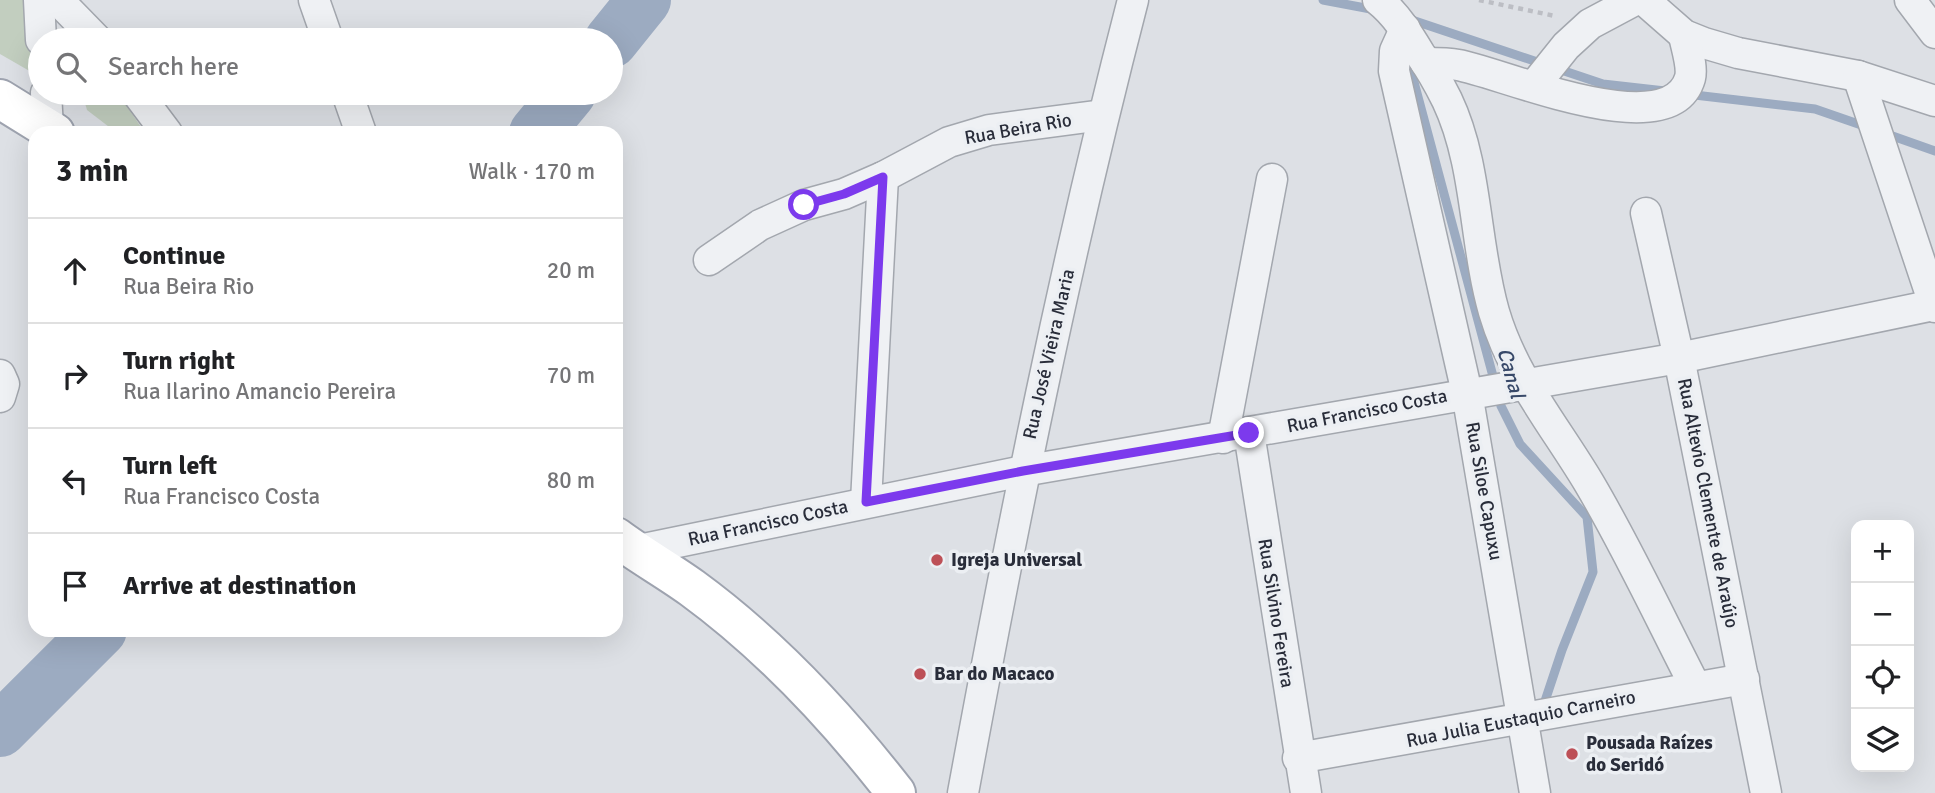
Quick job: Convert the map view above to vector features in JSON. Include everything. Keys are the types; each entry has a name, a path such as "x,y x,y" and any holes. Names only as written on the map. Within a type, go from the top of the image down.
{"main road":[{"path":"0,99 50,118"},
{"path":"625,544 692,588 801,683 862,749 896,793"}],"street":[{"path":"39,0 40,28"},
{"path":"58,0 85,28"},
{"path":"314,0 324,28"},
{"name":"Rua José Vieira Maria","path":"963,793 1023,471 1103,115 1133,0"},
{"path":"1378,0 1405,29 1448,101 1462,144 1481,257 1494,312 1508,353 1523,383 1578,464 1615,527 1695,686"},
{"path":"1534,86 1566,46 1590,23 1635,0"},
{"path":"1644,0 1684,35 1738,53 1858,76 1935,101"},
{"path":"1910,0 1935,33"},
{"name":"Rua Siloe Capuxu","path":"1405,29 1395,51 1394,71 1467,393 1535,793"},
{"path":"1426,63 1459,65 1604,105 1641,109 1675,99 1690,76 1684,35"},
{"path":"1858,76 1935,306"},
{"path":"146,105 162,126"},
{"path":"351,105 359,126"},
{"name":"Rua Beira Rio","path":"709,260 760,225 804,205 844,194 883,177 949,142 989,130 1103,115"},
{"path":"866,502 883,177"},
{"name":"Rua Silvino Fereira","path":"1272,179 1236,436 1306,793"},
{"name":"Rua Altevio Clemente de Araújo","path":"1646,213 1679,358 1766,793"},
{"name":"Rua Francisco Costa","path":"625,544 866,502 1023,471 1679,358 1935,306"},
{"name":"Rua Julia Eustaquio Carneiro","path":"1298,758 1744,679"}],"path":[{"path":"1479,0 1590,23"}],"green space":[{"path":"0,0 23,0 28,36 28,70 0,54"},
{"path":"86,105 126,105 140,126 108,126 87,110"}],"waterway":[{"path":"621,28 644,0"},
{"name":"Canal","path":"1323,0 1376,10"},
{"path":"1403,17 1603,84 1665,91"},
{"name":"Canal","path":"1407,56 1501,406 1520,444 1587,517 1593,572 1542,710"},
{"path":"1686,94 1815,109 1867,127"},
{"path":"542,126 559,105"},
{"path":"1884,133 1935,151"},
{"path":"0,730 93,637"}],"place":[{"name":"Igreja Universal","path":"937,560"},
{"name":"Bar do Macaco","path":"920,674"},
{"name":"Pousada Raízes do Seridó","path":"1572,754"}],"route":[{"path":"804,205 844,194 883,177 866,502 1023,471 1249,433"}]}
